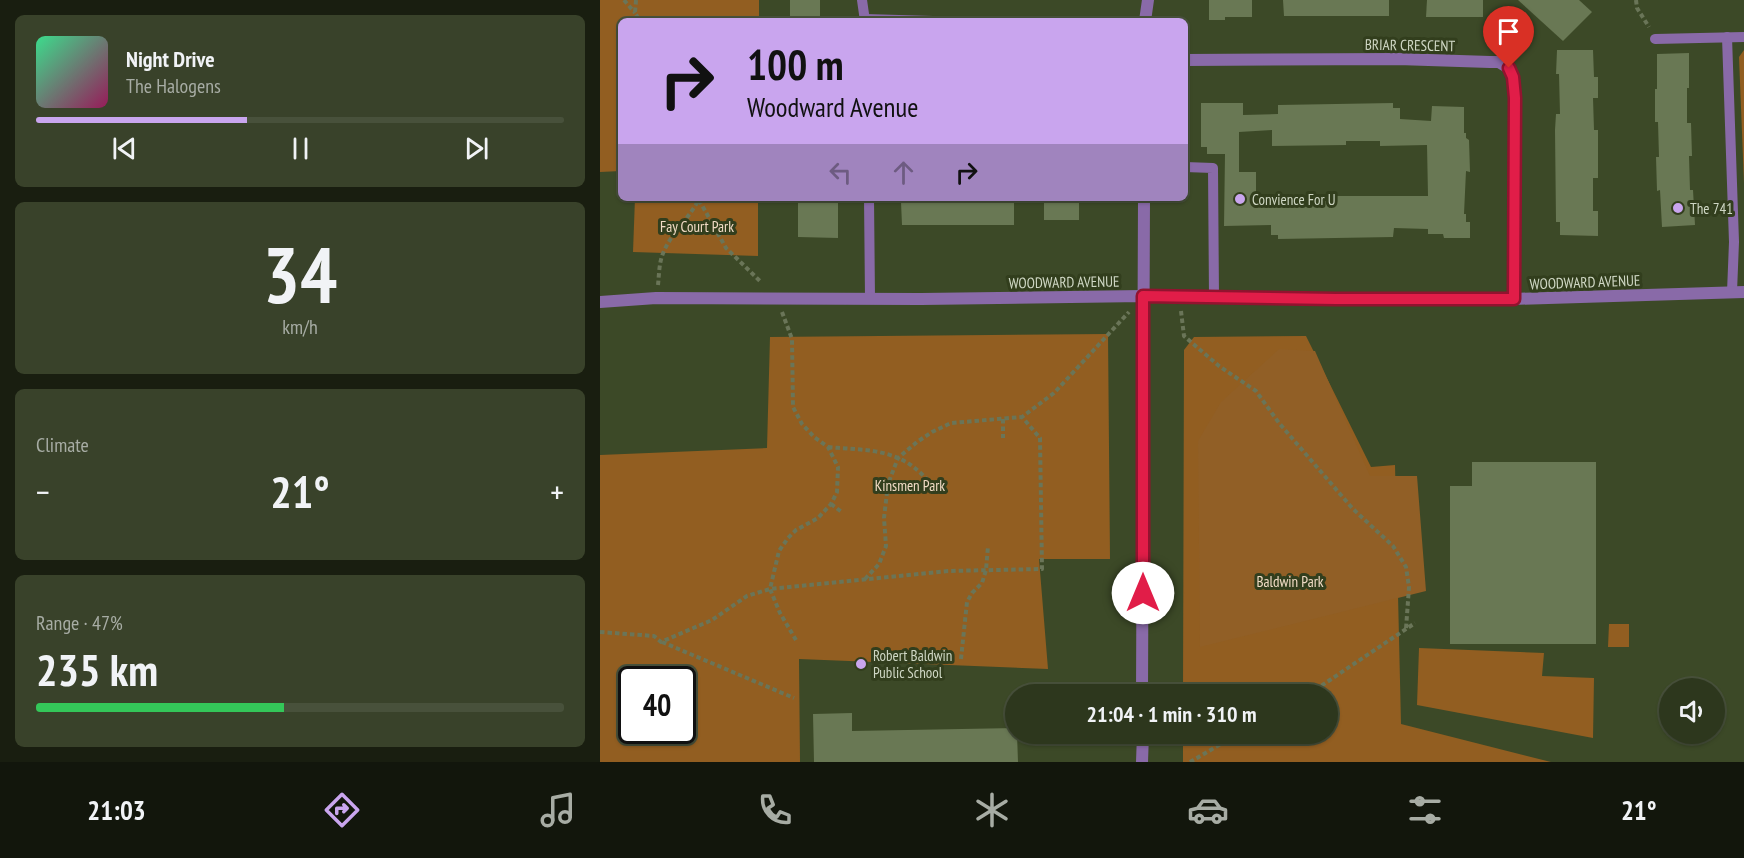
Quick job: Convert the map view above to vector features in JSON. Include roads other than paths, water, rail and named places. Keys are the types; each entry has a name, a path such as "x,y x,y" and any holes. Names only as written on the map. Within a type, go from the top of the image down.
{"street":[{"path":"1145,18 1148,0"},
{"name":"BRIAR CRESCENT","path":"1188,60 1398,59 1490,62 1509,68 1513,77 1515,98 1514,299"},
{"path":"1142,684 1144,201"},
{"name":"WOODWARD AVENUE","path":"600,302 656,298 1143,296 1514,299 1738,292"},
{"path":"1142,762 1143,744"}],"lane":[{"path":"862,0 865,18"},
{"path":"1727,37 1734,242 1738,292"},
{"path":"1655,39 1744,37"},
{"path":"1188,167 1213,168 1214,297"},
{"path":"869,201 870,298"},
{"path":"1734,242 1744,233"}],"place":[{"name":"Convience For U","path":"1240,199"},
{"name":"The 741","path":"1678,208"},
{"name":"Robert Baldwin Public School","path":"861,664"}],"park label":[{"name":"Fay Court Park","path":"697,226"},
{"name":"Kinsmen Park","path":"910,485"},
{"name":"Baldwin Park","path":"1290,581"}]}
